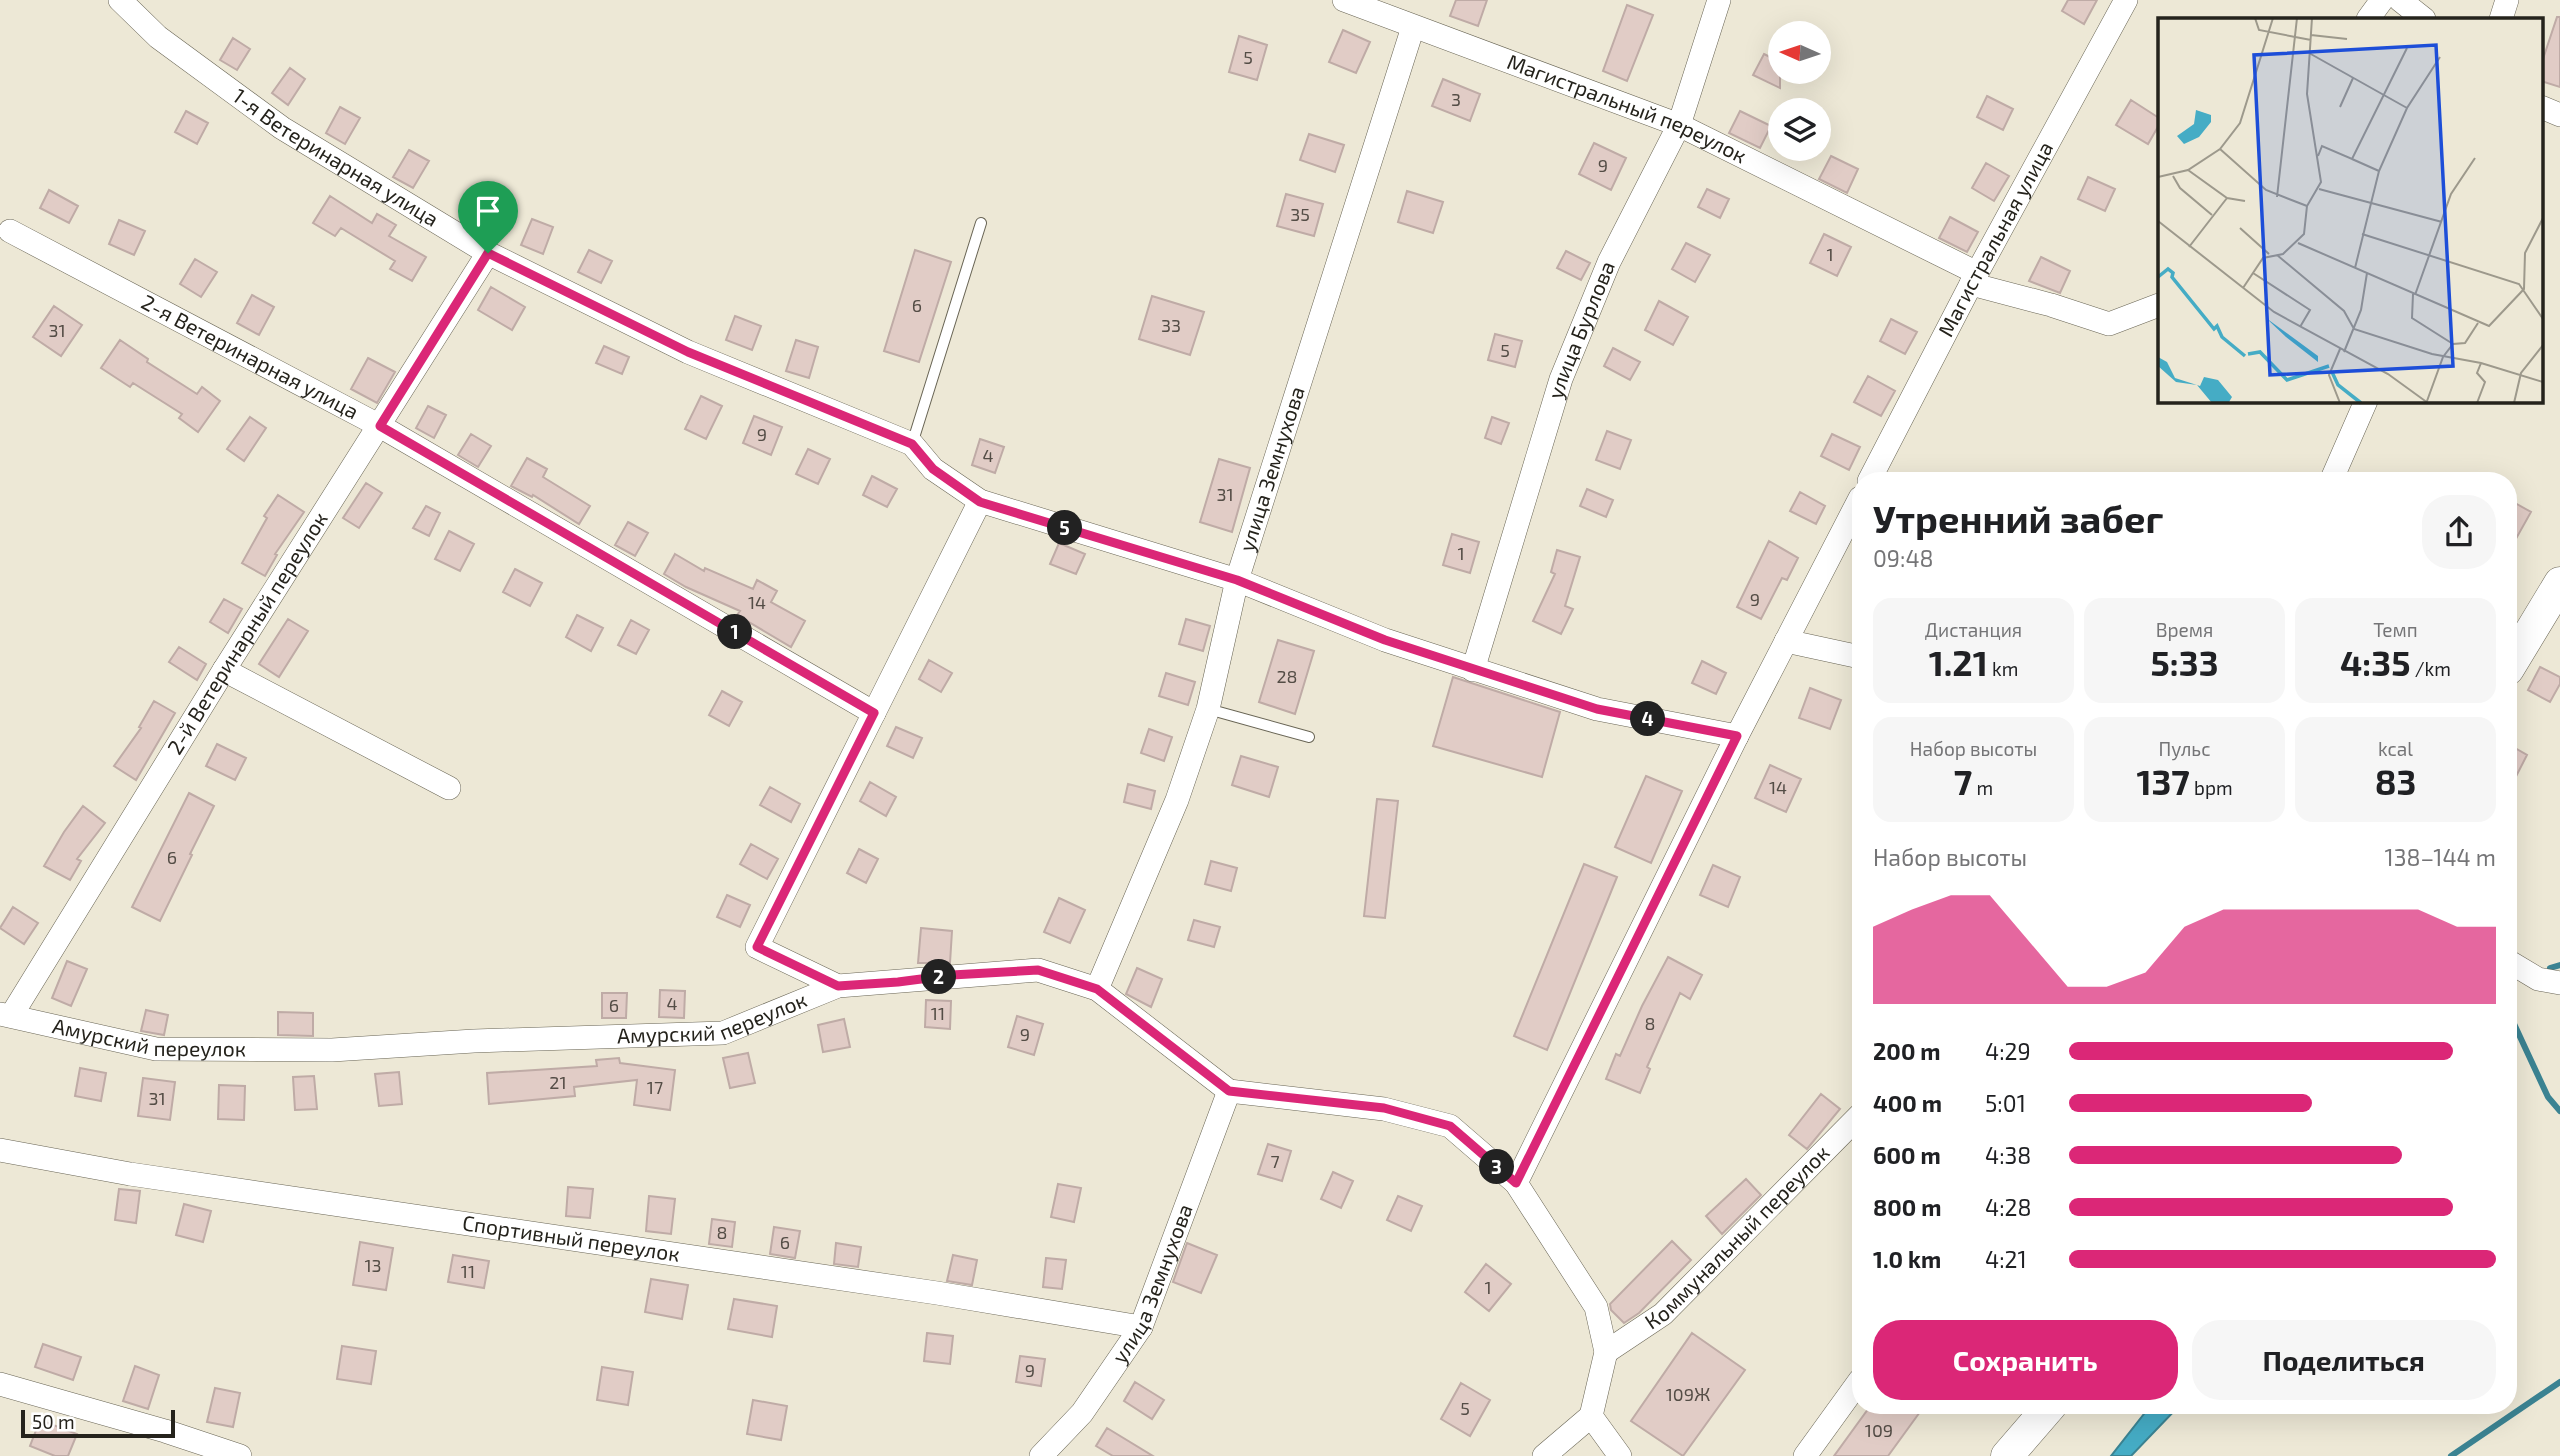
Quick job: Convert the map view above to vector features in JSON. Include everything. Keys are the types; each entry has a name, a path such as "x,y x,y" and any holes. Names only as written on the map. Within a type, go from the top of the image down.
{"main road":[{"path":"2517,655 2560,583"},
{"path":"2007,1456 2043,1414"}],"street":[{"name":"1-я Ветеринарная улица","path":"120,0 158,37 282,128 488,253 688,352 912,444 933,469 980,502 1237,580 1385,640 1597,709 1737,736"},
{"name":"Магистральный переулок","path":"1344,0 1679,125 1974,279 2109,324 2158,305"},
{"name":"улица Бурлова","path":"1473,670 1560,379 1609,262 1679,125 1719,0"},
{"name":"Магистральная улица","path":"1874,472 1974,279 2126,0"},
{"path":"2369,18 2382,0"},
{"path":"2400,0 2423,18"},
{"path":"2501,18 2507,0"},
{"name":"улица Земнухова","path":"1097,989 1177,800 1208,709 1237,580 1413,27"},
{"path":"2542,107 2560,115"},
{"name":"2-я Ветеринарная улица","path":"5,230 380,426 874,713"},
{"name":"2-й Ветеринарный переулок","path":"6,1015 488,253"},
{"path":"2335,472 2367,402"},
{"path":"838,986 757,947 980,502"},
{"path":"1516,1183 1737,736 1852,513"},
{"path":"1786,641 1852,655"},
{"path":"224,670 449,788"},
{"path":"2517,966 2538,979 2560,983"},
{"name":"Амурский переулок","path":"6,1015 156,1049 332,1050 474,1041 723,1033 838,986 1038,970 1097,989 1229,1091"},
{"name":"улица Земнухова","path":"1041,1456 1083,1413 1141,1327 1229,1091"},
{"path":"1229,1091 1384,1108 1450,1126 1516,1183 1596,1307 1606,1352 1591,1416 1544,1456"},
{"name":"Коммунальный переулок","path":"1606,1352 1663,1314 1852,1123"},
{"name":"Спортивный переулок","path":"0,1150 130,1174 937,1293 1141,1327"},
{"path":"0,1384 165,1431 240,1456"},
{"path":"1805,1456 1852,1391"},
{"path":"1591,1416 1620,1456"}],"lane":[{"path":"912,444 981,223"},
{"path":"1208,709 1309,737"}],"water":[{"path":"2144,1414 2171,1414 2131,1456 2111,1456"}],"building":[{"path":"1456,0 1487,0 1478,26 1450,16"},
{"path":"2068,0 2097,0 2084,24 2062,11"},
{"path":"1627,5 1653,15 1627,81 1603,71"},
{"path":"2557,17 2560,17 2560,87 2542,81 2542,62"},
{"path":"1343,30 1370,42 1356,73 1329,62"},
{"path":"1239,36 1267,45 1257,80 1229,72"},
{"path":"233,38 250,49 237,70 220,60"},
{"path":"1764,54 1768,56 1768,82 1753,75"},
{"path":"290,68 305,79 288,105 272,93"},
{"path":"1443,79 1480,94 1470,121 1432,106"},
{"path":"1987,96 2013,109 2003,130 1977,117"},
{"path":"2131,100 2158,117 2158,127 2148,144 2116,125"},
{"path":"340,107 360,118 345,144 326,133"},
{"path":"186,111 208,123 197,144 175,132"},
{"path":"1740,111 1768,125 1768,132 1760,148 1729,133"},
{"path":"1309,134 1344,145 1335,172 1300,160"},
{"path":"1594,143 1626,158 1611,190 1579,174"},
{"path":"409,150 429,161 413,188 393,177"},
{"path":"1831,156 1858,169 1847,193 1819,179 1828,161 1831,161"},
{"path":"1986,163 2009,176 1994,201 1972,188"},
{"path":"2088,177 2115,189 2105,211 2078,199"},
{"path":"475,187 498,197 485,225 463,215"},
{"path":"1707,189 1729,199 1720,218 1698,207"},
{"path":"49,190 78,206 69,223 40,208"},
{"path":"1407,191 1443,202 1433,233 1398,222"},
{"path":"1286,194 1323,204 1314,236 1277,226"},
{"path":"330,196 372,223 377,214 396,225 389,236 426,257 412,281 390,269 395,261 341,228 335,236 313,223"},
{"path":"1950,217 1978,232 1967,252 1939,238"},
{"path":"532,219 553,227 543,254 521,245"},
{"path":"119,220 145,231 134,255 109,244"},
{"path":"1824,234 1851,247 1837,276 1810,263"},
{"path":"1686,243 1710,255 1695,282 1672,269"},
{"path":"589,250 612,261 601,283 578,272"},
{"path":"915,250 951,262 919,362 884,351"},
{"path":"1566,251 1590,263 1581,280 1557,268"},
{"path":"2041,257 2070,271 2060,293 2029,281"},
{"path":"195,259 217,272 201,297 180,284"},
{"path":"491,287 525,307 512,330 478,310"},
{"path":"252,295 274,307 259,335 237,323"},
{"path":"1152,296 1204,312 1190,355 1139,339"},
{"path":"1659,301 1688,317 1673,345 1645,330"},
{"path":"54,306 82,325 61,356 33,337"},
{"path":"735,316 761,326 752,350 726,340"},
{"path":"1891,319 1917,332 1905,354 1880,341"},
{"path":"1495,334 1522,341 1515,367 1488,360"},
{"path":"120,340 148,359 147,362 197,394 202,387 220,401 198,432 179,418 182,414 133,383 130,387 101,368"},
{"path":"796,340 818,347 809,378 786,371"},
{"path":"604,346 629,357 622,374 596,363"},
{"path":"1613,348 1640,362 1630,380 1604,366"},
{"path":"368,358 395,372 377,403 351,389"},
{"path":"1868,376 1895,391 1881,416 1854,402"},
{"path":"701,396 722,406 706,439 685,429"},
{"path":"428,406 446,415 434,438 416,428"},
{"path":"754,416 782,427 771,455 743,443"},
{"path":"250,417 266,428 244,461 227,449"},
{"path":"1492,417 1509,423 1501,444 1485,438"},
{"path":"1607,431 1631,440 1620,469 1596,460"},
{"path":"471,434 491,446 478,467 458,455"},
{"path":"1832,434 1860,447 1849,470 1821,456"},
{"path":"980,439 1004,447 995,473 972,465"},
{"path":"808,449 830,459 818,484 796,474"},
{"path":"527,458 547,469 543,477 590,506 579,524 533,495 532,497 511,486"},
{"path":"1219,459 1250,468 1232,532 1200,522"},
{"path":"872,476 897,489 887,507 863,495"},
{"path":"366,483 382,493 359,528 343,518"},
{"path":"1587,489 1613,500 1606,517 1580,506"},
{"path":"1800,492 1825,506 1816,524 1790,511"},
{"path":"278,495 304,512 275,554 277,555 265,576 242,563 267,518 264,516"},
{"path":"2517,504 2531,512 2517,537"},
{"path":"426,506 440,513 429,536 413,528"},
{"path":"628,522 648,533 635,556 615,545"},
{"path":"449,531 474,544 460,571 435,559"},
{"path":"1452,534 1479,542 1470,573 1443,565"},
{"path":"1769,541 1798,558 1787,580 1782,578 1761,619 1737,607"},
{"path":"1059,543 1085,554 1076,574 1050,564"},
{"path":"1557,550 1580,557 1565,606 1573,609 1561,634 1533,621 1555,574 1551,572"},
{"path":"675,554 704,571 705,568 753,589 757,580 777,591 771,602 805,621 791,647 737,615 740,611 664,574"},
{"path":"515,569 542,583 530,606 503,592"},
{"path":"224,599 242,609 228,633 210,622"},
{"path":"577,615 603,628 591,651 566,637"},
{"path":"288,619 308,631 279,677 259,664"},
{"path":"1186,619 1210,626 1203,651 1179,644"},
{"path":"631,620 649,630 636,654 618,645"},
{"path":"1278,640 1314,651 1295,714 1259,702"},
{"path":"179,647 206,664 197,680 169,662"},
{"path":"929,660 952,673 941,692 919,679"},
{"path":"1702,661 1726,673 1716,694 1692,683"},
{"path":"2540,667 2560,677 2560,684 2550,702 2528,690"},
{"path":"1166,673 1195,682 1188,705 1159,696"},
{"path":"1453,677 1560,712 1542,777 1433,746"},
{"path":"1810,688 1841,700 1830,729 1799,718"},
{"path":"722,691 742,702 729,726 709,715"},
{"path":"154,701 175,713 136,780 114,766 141,728 139,727"},
{"path":"896,727 922,738 913,758 887,746"},
{"path":"1149,729 1172,737 1164,761 1141,753"},
{"path":"217,744 246,758 235,780 206,766"},
{"path":"2517,749 2527,755 2517,774"},
{"path":"1241,756 1278,767 1269,797 1232,785"},
{"path":"1770,765 1801,779 1786,812 1755,798"},
{"path":"1646,776 1682,791 1651,863 1615,847"},
{"path":"870,782 896,797 886,816 860,801"},
{"path":"1128,784 1155,791 1151,809 1124,802"},
{"path":"770,787 800,804 791,822 760,805"},
{"path":"189,793 214,806 160,921 132,907"},
{"path":"1377,799 1398,801 1385,918 1364,916"},
{"path":"83,806 105,823 77,859 81,861 70,880 44,866"},
{"path":"751,844 778,859 767,879 740,864"},
{"path":"859,849 878,859 866,883 847,873"},
{"path":"1211,861 1237,868 1231,891 1205,884"},
{"path":"1584,864 1617,877 1547,1050 1514,1036"},
{"path":"1713,865 1740,877 1728,907 1700,895"},
{"path":"727,895 750,905 740,927 717,917"},
{"path":"1059,898 1085,910 1070,943 1044,932"},
{"path":"13,907 38,923 24,944 0,928"},
{"path":"1194,920 1220,927 1214,947 1188,940"},
{"path":"921,928 952,931 950,963 918,963"},
{"path":"1668,957 1702,975 1690,999 1680,993 1647,1067 1650,1069 1640,1093 1606,1079 1616,1054 1620,1056"},
{"path":"67,961 87,969 71,1006 52,998"},
{"path":"1137,968 1162,979 1151,1007 1126,994"},
{"path":"660,990 685,991 684,1018 659,1017"},
{"path":"602,993 627,993 626,1018 602,1018"},
{"path":"926,1000 951,1001 950,1029 925,1027"},
{"path":"146,1010 168,1015 164,1035 141,1031"},
{"path":"278,1012 313,1013 313,1036 278,1035"},
{"path":"1017,1016 1043,1024 1034,1055 1008,1047"},
{"path":"844,1019 850,1047 823,1052 818,1025"},
{"path":"748,1053 755,1083 730,1088 723,1058"},
{"path":"619,1058 620,1063 675,1070 670,1110 634,1105 637,1080 574,1087 575,1096 489,1104 487,1073 597,1066 596,1060"},
{"path":"80,1068 106,1073 101,1101 75,1096"},
{"path":"399,1072 402,1104 379,1106 375,1074"},
{"path":"314,1076 317,1109 295,1110 293,1077"},
{"path":"143,1078 175,1082 170,1120 138,1116"},
{"path":"219,1085 245,1086 244,1120 218,1119"},
{"path":"1821,1094 1840,1109 1807,1149 1789,1135"},
{"path":"1268,1144 1291,1151 1282,1181 1258,1174"},
{"path":"1333,1172 1353,1181 1341,1208 1321,1199"},
{"path":"1746,1179 1761,1195 1722,1234 1706,1216"},
{"path":"1058,1184 1081,1188 1074,1222 1051,1217"},
{"path":"568,1187 593,1189 590,1218 566,1216"},
{"path":"119,1189 140,1191 136,1223 115,1220"},
{"path":"649,1196 675,1199 671,1234 646,1231"},
{"path":"1398,1196 1422,1206 1411,1231 1387,1220"},
{"path":"184,1204 211,1211 203,1242 176,1235"},
{"path":"712,1219 735,1222 732,1247 709,1244"},
{"path":"774,1227 800,1231 795,1258 770,1254"},
{"path":"1672,1241 1691,1260 1639,1313 1624,1323 1611,1310 1610,1304"},
{"path":"360,1242 393,1248 386,1290 353,1285"},
{"path":"836,1243 861,1247 858,1267 834,1264"},
{"path":"1187,1243 1217,1255 1201,1293 1173,1282"},
{"path":"453,1255 489,1261 484,1288 448,1282"},
{"path":"953,1255 977,1260 972,1285 947,1281"},
{"path":"1046,1258 1066,1260 1062,1289 1043,1287"},
{"path":"1486,1264 1511,1284 1489,1311 1465,1292"},
{"path":"651,1279 688,1285 682,1319 645,1312"},
{"path":"734,1299 777,1306 772,1337 728,1329"},
{"path":"927,1333 953,1336 950,1364 924,1361"},
{"path":"1692,1333 1745,1370 1683,1456 1631,1421"},
{"path":"43,1344 81,1357 73,1380 35,1367"},
{"path":"342,1346 376,1351 371,1384 337,1379"},
{"path":"1020,1356 1045,1359 1041,1386 1016,1382"},
{"path":"135,1366 159,1375 148,1409 123,1401"},
{"path":"602,1367 633,1372 628,1405 597,1400"},
{"path":"1135,1382 1164,1400 1152,1419 1124,1401"},
{"path":"1461,1383 1490,1400 1470,1436 1441,1419"},
{"path":"215,1388 240,1393 233,1427 207,1422"},
{"path":"753,1400 787,1406 781,1440 747,1434"},
{"path":"1864,1414 1918,1414 1888,1456 1834,1456"},
{"path":"40,1420 77,1434 68,1456 55,1456 30,1446"},
{"path":"1107,1428 1153,1456 1113,1456 1096,1446"}],"waterway":[{"path":"2550,968 2560,965"},
{"path":"2517,1030 2548,1097 2560,1111"},
{"path":"2517,1411 2560,1382"},
{"path":"2451,1456 2513,1414"}],"route":[{"path":"488,253 688,352 912,444 933,469 980,502 1237,580 1385,640 1597,709 1737,736 1516,1183 1450,1126 1384,1108 1229,1091 1097,989 1038,970 838,986 757,947 874,713 380,426 488,253"}]}
